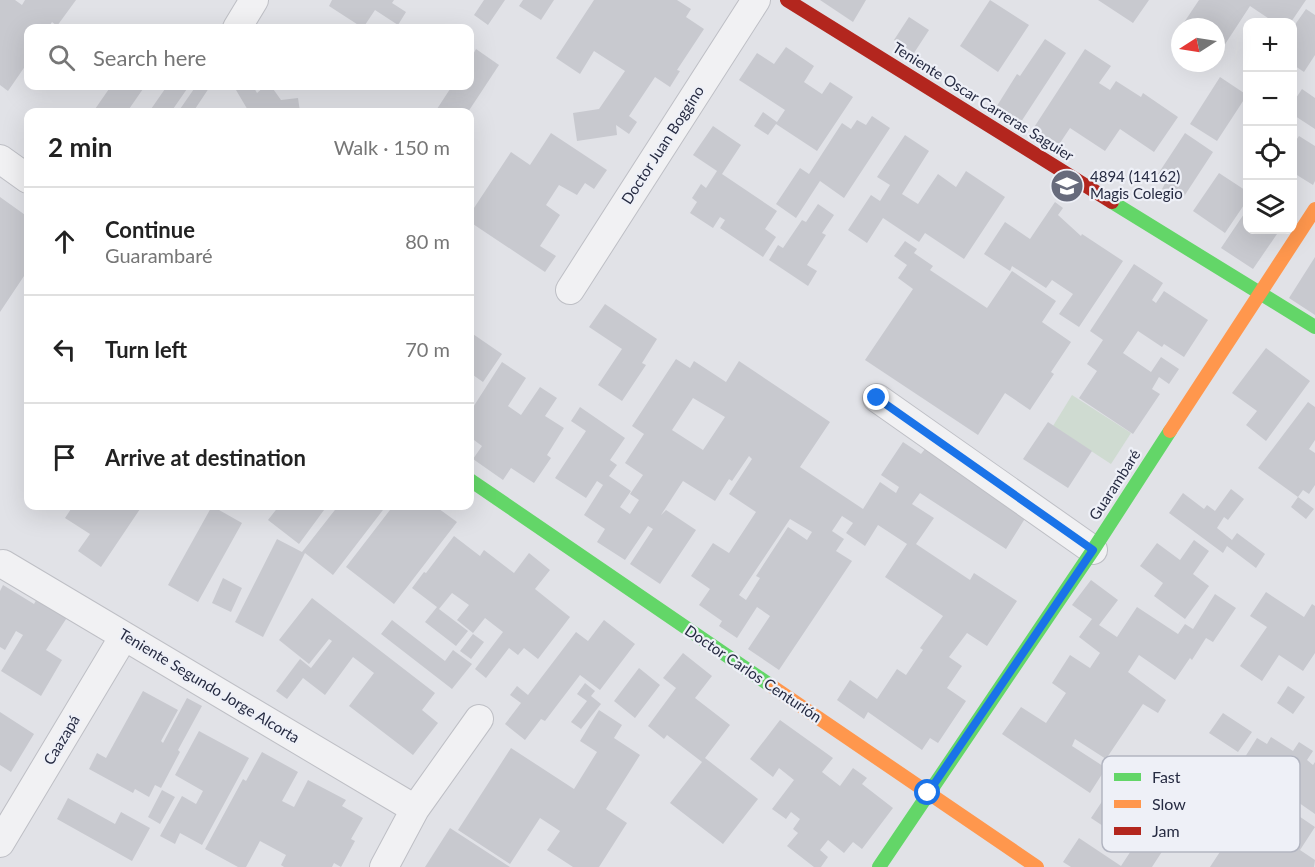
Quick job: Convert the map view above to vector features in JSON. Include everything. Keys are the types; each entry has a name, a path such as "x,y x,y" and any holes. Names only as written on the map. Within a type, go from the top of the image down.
{"street":[{"path":"239,24 254,0"},
{"name":"Doctor Juan Boggino","path":"570,290 756,0"},
{"name":"Teniente Oscar Carreras Saguier","path":"787,0 1315,327"},
{"path":"0,159 24,176"},
{"name":"Guarambaré","path":"879,867 1093,550 1315,209"},
{"path":"877,398 1093,550"},
{"name":"Doctor Carlos Centurión","path":"474,483 1037,867"},
{"name":"Teniente Segundo Jorge Alcorta","path":"3,564 415,809"},
{"name":"Caazapá","path":"0,843 124,636"},
{"path":"384,867 415,809 479,719"}],"shaded area":[{"path":"1072,395 1131,433 1111,464 1053,426"}],"building":[{"path":"0,0 15,0 22,5 25,0 76,0 58,24 52,22 51,24 24,24 24,68 8,91 0,85"},
{"path":"332,0 394,0 392,3 406,12 399,24 375,10 366,24 357,24 329,6"},
{"path":"484,0 505,0 488,25 474,15"},
{"path":"523,0 554,0 541,20 519,6"},
{"path":"594,0 677,0 691,9 686,17 704,29 677,70 680,71 670,87 655,77 629,116 637,122 629,134 616,125 617,135 577,141 573,113 599,109 625,71 594,51 580,74 556,58"},
{"path":"820,0 866,0 853,22"},
{"path":"990,0 1029,25 998,72 960,46"},
{"path":"1098,0 1149,0 1133,23"},
{"path":"1199,0 1306,0 1294,18 1268,18 1250,6 1225,44 1225,18 1187,18"},
{"path":"1306,9 1315,15 1315,55 1304,72 1297,67 1297,22"},
{"path":"909,17 929,30 914,53 894,40"},
{"path":"1045,39 1066,53 1019,125 995,109 1017,74 1020,76"},
{"path":"786,47 814,66 804,82 822,94 830,82 853,97 817,151 776,124 768,135 754,126 763,112 777,122 785,110 739,80 757,53 774,64"},
{"path":"476,49 499,65 471,108 438,108 449,90 474,90 474,53"},
{"path":"1085,49 1111,66 1099,83 1110,90 1116,81 1141,97 1143,93 1178,117 1154,152 1120,129 1105,151 1070,128 1056,149 1031,132"},
{"path":"1220,77 1243,92 1243,101 1217,141 1190,124"},
{"path":"1302,89 1315,98 1315,129 1297,117 1297,96"},
{"path":"108,90 142,90 130,108 96,108"},
{"path":"164,90 186,90 174,108 152,108"},
{"path":"193,90 208,90 196,108 181,108"},
{"path":"236,90 255,90 257,93 260,90 274,90 281,100 298,98 299,108 247,108"},
{"path":"872,116 890,128 844,198 820,181 796,218 776,204 800,168 809,174 842,123 851,129 857,120 866,125"},
{"path":"713,126 741,145 722,174 777,211 765,229 776,237 763,257 720,228 725,220 720,217 713,228 690,213 697,202 692,198 701,184 706,188 717,171 693,155"},
{"path":"551,133 607,170 594,189 585,183 577,195 559,185 546,205 560,215 540,246 556,256 545,272 474,225 474,208 511,152 530,165"},
{"path":"1185,133 1213,152 1181,201 1162,189 1167,180 1158,174"},
{"path":"905,135 929,151 902,194 918,204 938,174 956,187 966,171 1005,197 964,259 925,233 919,242 883,218 867,243 848,230 871,195 880,201 890,185 877,177"},
{"path":"1299,136 1315,146 1313,185 1297,175 1297,139"},
{"path":"1219,173 1243,189 1243,206 1225,233 1193,211"},
{"path":"0,197 24,214 24,276 0,312"},
{"path":"1055,202 1063,208 1058,215 1081,236 1082,234 1123,261 1079,327 1059,314 1073,294 1052,280 1046,288 1012,266 1010,271 984,254 1005,222 1030,239"},
{"path":"818,204 834,215 822,233 826,235 807,265 817,271 808,286 769,260 778,245 783,248 802,220 806,222"},
{"path":"1243,215 1243,234 1277,234 1253,269 1221,248"},
{"path":"905,241 917,249 914,253 933,266 930,270 987,308 1012,271 1056,301 1042,322 1071,342 1051,372 1054,374 1030,410 1005,393 978,435 865,360 913,289 898,278 907,265 894,256"},
{"path":"1315,257 1315,315 1289,298"},
{"path":"1134,264 1163,283 1152,300 1156,303 1164,291 1208,320 1184,357 1164,344 1162,347 1138,331 1123,353 1151,372 1161,357 1179,369 1169,384 1159,377 1152,389 1160,394 1133,434 1079,398 1097,371 1087,364 1103,340 1090,331"},
{"path":"605,304 657,339 642,363 646,365 622,401 598,385 622,349 589,327"},
{"path":"474,335 502,354 483,382 474,376"},
{"path":"1266,348 1310,381 1266,441 1246,425 1257,411 1232,393"},
{"path":"676,359 690,368 694,361 726,382 739,361 830,422 800,467 863,509 880,482 896,493 899,487 881,475 903,442 921,454 925,449 961,474 1029,512 1006,549 920,493 912,504 934,518 916,544 970,580 974,573 1017,601 987,646 967,633 949,657 962,666 947,688 966,701 938,743 930,738 922,750 868,712 864,719 837,700 850,680 877,699 897,669 906,675 923,650 920,648 943,616 885,577 907,544 878,525 865,546 846,533 853,523 842,516 832,531 844,539 836,551 852,561 779,670 748,649 770,616 757,607 737,638 719,626 722,621 699,605 710,589 691,576 713,543 729,553 756,512 729,494 752,459 749,456 732,481 729,479 715,501 683,481 661,515 666,510 696,530 660,584 630,564 653,529 648,526 625,560 597,542 605,529 584,515 603,485 597,481 586,498 555,478 586,431 571,421 580,407 625,438 610,460 617,465 609,476 631,491 620,507 630,514 639,500 630,494 643,475 625,463 644,434 632,426","holes":["693,398 725,417 703,450 672,430","790,519 812,532 807,540 788,527 756,576 760,578 746,600 739,595"]},
{"path":"502,362 526,378 508,406 521,415 540,387 557,398 545,416 564,428 547,455 551,458 534,483 511,468 503,480 474,460 482,446 474,440 474,406"},
{"path":"1308,402 1315,407 1315,440 1309,449 1315,453 1315,485 1309,494 1303,490 1298,497 1258,468"},
{"path":"1048,422 1092,451 1068,488 1023,459"},
{"path":"1231,489 1244,499 1228,520 1224,517 1217,528 1232,540 1237,533 1265,554 1256,568 1227,546 1223,553 1169,513 1183,493 1204,509 1207,505 1215,511"},
{"path":"1298,497 1314,509 1306,519 1291,507"},
{"path":"70,510 139,510 101,567 78,551 90,534 65,518"},
{"path":"210,510 219,510 242,523 198,602 168,585"},
{"path":"276,510 324,510 299,544 268,520"},
{"path":"335,510 383,510 333,575 305,553 263,637 235,622 277,539 302,552"},
{"path":"390,510 440,510 457,522 394,604 346,567"},
{"path":"454,536 480,556 484,550 514,573 529,553 550,570 535,589 570,617 538,659 524,648 518,655 509,648 486,678 475,669 503,632 485,618 473,633 457,620 469,605 452,593 439,609 468,631 456,646 425,622 437,607 412,588"},
{"path":"1194,540 1209,551 1193,574 1209,586 1185,619 1154,596 1163,583 1140,566 1157,543 1180,560"},
{"path":"223,578 242,588 231,612 212,603"},
{"path":"1091,580 1118,600 1099,625 1117,637 1137,607 1178,634 1185,624 1193,629 1215,594 1236,608 1213,642 1206,638 1192,660 1190,658 1175,680 1139,655 1128,672 1166,700 1158,713 1143,704 1108,756 1102,756 1075,739 1072,746 1102,765 1102,774 1090,793 1002,734 1021,707 1046,723 1066,693 1052,683 1070,655 1090,668 1100,653 1079,637 1092,619 1072,605"},
{"path":"3,585 34,604 38,597 68,616 46,650 62,660 41,696 1,671 23,635 16,631 5,650 0,647 0,591"},
{"path":"1266,592 1304,617 1312,604 1315,606 1315,653 1303,671 1279,655 1262,681 1240,666 1267,627 1250,616"},
{"path":"312,598 435,693 422,710 438,723 413,755 349,706 374,673 353,657 325,695 303,678 287,699 276,691 300,659 311,668 332,641 329,639 309,664 279,640"},
{"path":"392,620 445,661 453,650 472,664 452,689 381,634"},
{"path":"604,620 635,644 600,690 580,675 545,721 541,719 525,740 505,724 521,703 510,695 517,686 528,695 576,632 588,641"},
{"path":"473,634 484,642 471,659 460,651"},
{"path":"683,653 712,676 695,698 730,725 705,758 758,799 723,844 670,803 702,762 667,735 664,739 648,726 676,688 663,678"},
{"path":"639,668 660,685 635,718 614,701"},
{"path":"585,683 595,691 591,696 601,704 581,729 571,722 587,701 577,694"},
{"path":"1288,686 1305,697 1293,714 1277,703"},
{"path":"143,691 178,710 161,741 163,743 187,698 202,706 161,788 155,785 149,797 135,789 133,793 89,769 97,753 106,758"},
{"path":"599,710 622,725 614,738 640,755 606,809 627,823 599,867 573,867 547,850 560,831 540,818 510,864 458,830 511,748 574,789 597,752 580,741"},
{"path":"0,712 34,734 11,772 0,765"},
{"path":"1223,713 1252,732 1238,752 1209,733"},
{"path":"780,720 833,758 822,772 840,786 853,768 867,778 862,784 893,808 862,849 853,842 844,853 828,840 820,850 828,857 821,867 814,867 787,846 798,833 793,829 800,819 791,812 786,819 772,809 794,780 779,768 773,777 750,759"},
{"path":"199,731 249,758 202,845 180,833 175,844 160,836 182,796 196,804 203,791 175,775"},
{"path":"1271,737 1293,751 1299,742 1313,751 1307,760 1313,765 1315,762 1315,814 1300,804 1300,756 1246,756 1257,738 1267,744"},
{"path":"262,752 298,772 282,801 294,807 308,780 346,800 342,806 363,818 351,839 355,841 341,867 334,863 332,867 284,867 281,865 286,855 260,841 246,867 238,867 205,849 243,779 246,781"},
{"path":"162,790 175,797 160,824 148,817"},
{"path":"68,798 115,824 121,812 150,828 132,861 57,819"},
{"path":"1102,802 1102,825 1091,818"},
{"path":"1300,817 1315,827 1300,850"},
{"path":"450,828 510,867 425,867"},
{"path":"1079,838 1121,866 1130,852 1162,852 1152,867 1071,867 1063,862"},
{"path":"1300,850 1315,860 1314,867 1210,867 1220,852 1300,852"}],"traffic: fast":[{"path":"1112,202 1315,327"},
{"path":"879,867 1093,550 1170,431"},
{"path":"474,483 770,685"}],"traffic: slow":[{"path":"1170,431 1315,209"},
{"path":"770,685 1037,867"}],"traffic: jam":[{"path":"787,0 1112,202"}],"place":[{"name":"4894 (14162) Magis Colegio","path":"1067,186"}],"route":[{"path":"877,398 1093,550 928,793"}]}
